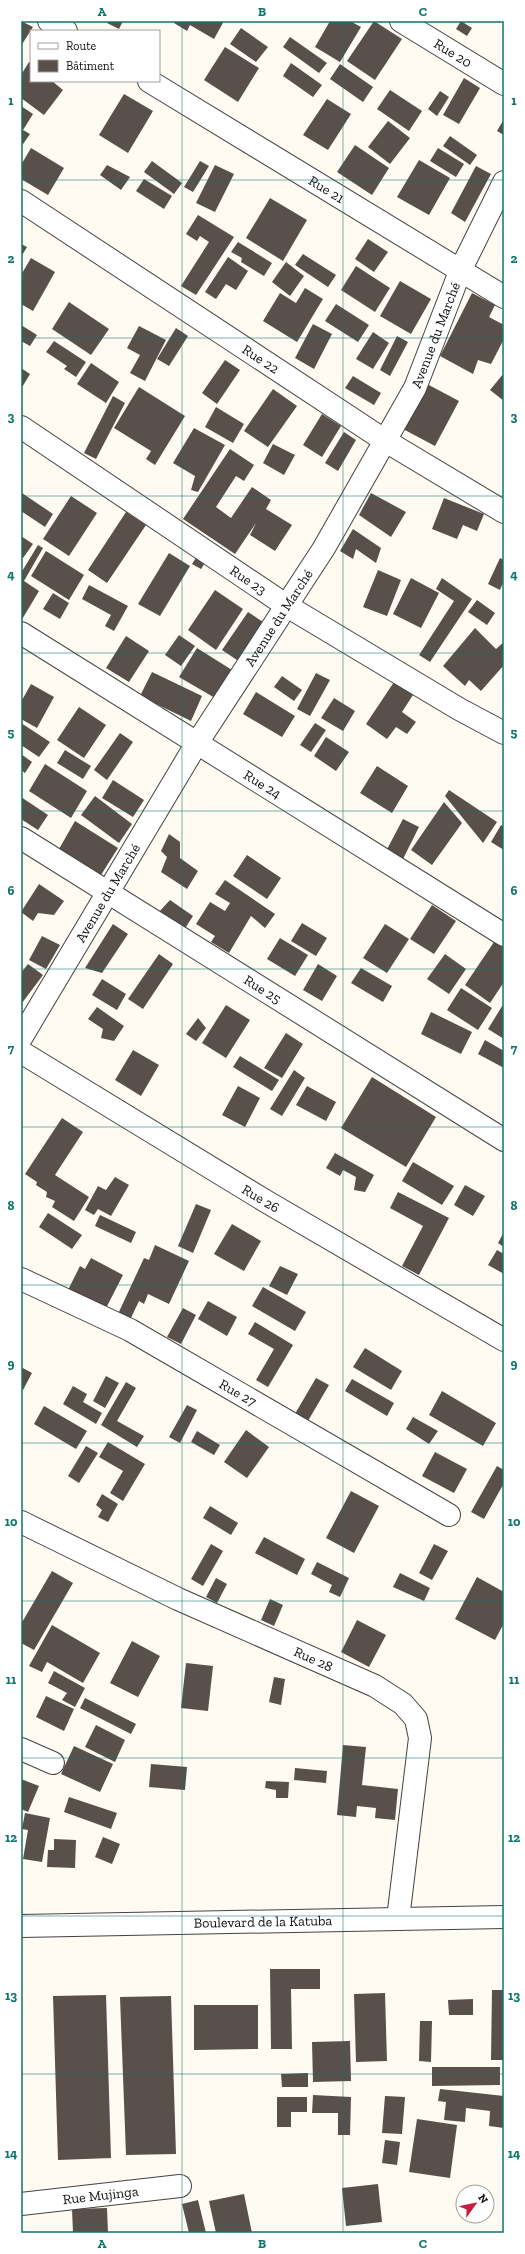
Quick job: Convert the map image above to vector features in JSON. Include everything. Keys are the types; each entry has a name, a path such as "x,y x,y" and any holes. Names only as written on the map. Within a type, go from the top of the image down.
{"street":[{"path":"49,21 64,30"},
{"name":"Rue 20","path":"401,21 504,84"},
{"name":"Rue 21","path":"151,82 462,269 504,297"},
{"name":"Avenue du Marché","path":"21,1038 107,890 197,743 324,548 384,440 415,388 462,269 504,182"},
{"name":"Rue 22","path":"21,201 384,440 504,512"},
{"name":"Rue 23","path":"21,427 287,606 504,733"},
{"name":"Rue 24","path":"21,633 504,935"},
{"name":"Rue 25","path":"21,838 107,890 504,1140"},
{"name":"Rue 26","path":"21,1052 267,1202 504,1340"},
{"name":"Rue 27","path":"21,1279 130,1330 449,1515"},
{"name":"Rue 28","path":"21,1522 178,1599 374,1686 403,1704 416,1719 420,1738 398,1919"},
{"path":"21,1749 53,1763"},
{"name":"Boulevard de la Katuba","path":"21,1926 504,1917"},
{"name":"Rue Mujinga","path":"21,2204 180,2186"}],"building":[{"path":"21,21 33,27 21,46"},
{"path":"108,21 123,21 119,29 107,23"},
{"path":"175,21 224,21 214,39 190,25 187,31 174,23"},
{"path":"330,21 350,21 361,27 340,62 315,47"},
{"path":"374,21 402,39 375,80 347,61"},
{"path":"461,21 472,28 467,36 456,29"},
{"path":"241,28 268,47 256,62 230,44"},
{"path":"290,37 327,63 319,73 283,47"},
{"path":"225,47 259,68 238,102 204,80"},
{"path":"29,62 30,82 53,82 63,90 44,115 21,98 21,75"},
{"path":"291,63 322,85 313,97 283,76"},
{"path":"340,64 373,87 363,102 330,79"},
{"path":"464,78 480,88 459,124 443,115"},
{"path":"390,90 422,111 409,131 377,109"},
{"path":"440,91 449,97 437,116 428,109"},
{"path":"124,94 153,111 128,153 99,135"},
{"path":"327,99 351,114 328,150 303,135"},
{"path":"21,106 33,114 23,130 30,134 21,147"},
{"path":"504,119 504,135 497,131"},
{"path":"388,121 410,138 390,164 368,147"},
{"path":"450,136 477,155 470,165 443,146"},
{"path":"355,145 389,168 372,195 337,172"},
{"path":"31,148 64,168 48,195 21,179 21,165"},
{"path":"438,148 464,164 456,177 430,161"},
{"path":"419,160 450,178 429,215 397,197"},
{"path":"152,161 182,183 174,194 144,172"},
{"path":"200,161 209,166 193,192 184,187"},
{"path":"107,165 130,177 121,190 100,175"},
{"path":"215,165 234,174 215,212 196,203"},
{"path":"476,166 491,174 465,222 451,213"},
{"path":"144,179 172,196 164,209 136,191"},
{"path":"270,198 307,220 283,261 246,238"},
{"path":"198,215 234,237 196,295 181,286 209,242 200,236 197,241 186,234"},
{"path":"368,239 388,252 374,272 355,259"},
{"path":"238,242 272,263 264,276 241,262 242,258 231,252"},
{"path":"21,244 27,247 21,257"},
{"path":"303,254 336,275 328,287 295,265"},
{"path":"228,257 248,271 236,290 226,284 216,299 205,292"},
{"path":"31,258 55,272 33,311 21,304 21,275"},
{"path":"286,262 304,276 290,296 272,282"},
{"path":"356,266 390,288 375,312 341,290"},
{"path":"400,281 431,299 411,334 380,316"},
{"path":"305,288 323,299 297,342 263,321 280,293 296,303"},
{"path":"472,293 495,305 489,317 504,325 504,339 491,364 478,360 473,374 440,356"},
{"path":"69,302 109,329 91,355 52,329"},
{"path":"336,304 369,325 358,342 325,321"},
{"path":"313,324 332,334 314,369 295,358"},
{"path":"21,325 37,335 30,346 21,341"},
{"path":"139,326 166,340 145,381 130,373 140,355 127,348"},
{"path":"176,328 188,336 169,366 157,359"},
{"path":"373,332 389,343 373,369 356,359"},
{"path":"397,336 408,342 390,376 380,370"},
{"path":"54,341 86,362 76,377 64,369 67,366 46,352"},
{"path":"225,360 240,370 217,404 202,393"},
{"path":"91,363 119,382 106,403 77,384"},
{"path":"21,368 30,374 21,389"},
{"path":"504,373 504,401 490,390"},
{"path":"353,376 381,393 374,405 345,388"},
{"path":"427,384 459,401 435,446 403,429"},
{"path":"139,387 185,416 155,465 146,459 151,451 114,428"},
{"path":"273,389 297,406 268,447 244,431"},
{"path":"113,396 125,403 96,459 84,453"},
{"path":"216,407 244,424 233,443 205,427"},
{"path":"322,414 341,426 322,457 303,445"},
{"path":"194,428 225,445 198,492 191,490 195,476 173,463"},
{"path":"344,432 356,440 338,471 325,463"},
{"path":"273,444 295,455 284,475 263,463"},
{"path":"230,449 254,465 244,481 236,476 216,507 231,518 252,487 271,500 266,509 292,525 275,551 250,535 256,523 235,554 183,519"},
{"path":"22,493 53,514 45,527 21,511"},
{"path":"371,493 406,512 391,537 359,515"},
{"path":"71,496 97,513 69,556 43,539"},
{"path":"444,498 484,514 477,531 463,525 457,539 432,529"},
{"path":"126,512 146,525 107,583 88,570"},
{"path":"353,529 381,548 376,563 356,549 353,559 340,551"},
{"path":"21,536 33,544 23,558 21,557"},
{"path":"38,545 43,548 24,581 39,591 21,621 21,573"},
{"path":"46,551 84,575 69,600 31,576"},
{"path":"169,553 190,566 160,616 138,604"},
{"path":"199,553 208,558 201,569 192,564"},
{"path":"500,558 504,560 504,580 500,590 488,584"},
{"path":"378,570 401,580 387,616 363,607"},
{"path":"411,578 439,593 421,628 393,614"},
{"path":"442,578 472,599 430,662 419,655 454,601 436,589"},
{"path":"89,585 128,606 114,631 105,626 111,615 82,599"},
{"path":"215,590 243,609 216,650 188,630"},
{"path":"53,593 69,603 60,619 43,609"},
{"path":"477,600 495,613 487,625 468,612"},
{"path":"248,612 266,624 240,662 222,650"},
{"path":"475,628 496,649 504,642 504,665 481,691 469,680 465,686 443,666"},
{"path":"179,635 195,646 181,666 165,655"},
{"path":"126,636 149,651 129,682 106,668"},
{"path":"197,648 232,670 215,698 179,677"},
{"path":"152,672 202,696 191,721 140,696"},
{"path":"316,673 330,680 310,716 297,709"},
{"path":"282,676 302,690 294,701 274,687"},
{"path":"394,682 413,695 402,712 416,722 407,734 396,727 387,739 366,724"},
{"path":"31,684 54,697 37,728 21,719 21,702"},
{"path":"256,692 295,716 282,737 243,714"},
{"path":"334,698 355,711 343,731 321,718"},
{"path":"79,707 106,725 84,758 57,740"},
{"path":"21,723 50,742 39,757 21,745"},
{"path":"315,723 326,730 311,752 300,745"},
{"path":"120,733 133,742 107,780 94,770"},
{"path":"326,737 349,752 336,771 314,756"},
{"path":"65,750 91,766 83,779 57,763"},
{"path":"21,754 32,762 25,773 21,770"},
{"path":"45,764 87,791 71,818 29,791"},
{"path":"377,766 408,786 392,813 360,793"},
{"path":"113,780 144,800 133,817 102,798"},
{"path":"449,790 497,822 483,843 445,796"},
{"path":"95,796 132,824 119,843 81,815"},
{"path":"21,797 48,815 38,830 21,819"},
{"path":"444,802 462,823 432,865 411,850"},
{"path":"403,819 419,827 402,861 385,853"},
{"path":"75,821 118,848 101,875 59,849"},
{"path":"501,825 504,827 504,850 491,842"},
{"path":"169,834 180,842 180,858 198,871 187,889 161,872 167,857 161,851"},
{"path":"247,855 281,878 267,899 233,876"},
{"path":"225,880 275,914 265,928 251,916 229,953 211,942 215,936 196,924 210,902 225,911 230,903 215,894"},
{"path":"39,884 64,901 54,915 38,913 33,921 21,912"},
{"path":"170,900 193,916 182,933 158,913"},
{"path":"432,905 456,921 434,954 410,939"},
{"path":"302,923 327,938 316,956 291,941"},
{"path":"113,924 128,934 102,973 85,968"},
{"path":"385,924 409,939 387,973 363,958"},
{"path":"42,936 60,945 46,969 29,960"},
{"path":"280,938 308,955 295,976 267,959"},
{"path":"494,942 504,948 504,982 490,1003 465,985"},
{"path":"159,954 173,964 143,1009 128,999"},
{"path":"445,954 466,969 449,994 427,979"},
{"path":"28,964 43,975 22,1003 21,973"},
{"path":"318,964 337,976 322,1001 303,990"},
{"path":"361,968 392,986 383,1002 351,983"},
{"path":"102,979 126,994 117,1010 92,995"},
{"path":"461,988 492,1008 478,1030 447,1010"},
{"path":"504,1003 504,1039 488,1029"},
{"path":"226,1005 250,1020 226,1058 202,1043"},
{"path":"97,1007 124,1026 114,1041 101,1038 103,1029 88,1019"},
{"path":"431,1012 472,1032 461,1054 421,1034"},
{"path":"198,1018 206,1028 196,1041 186,1034"},
{"path":"286,1033 303,1044 282,1078 264,1068"},
{"path":"485,1040 504,1051 504,1068 478,1054"},
{"path":"133,1050 159,1065 141,1096 115,1080"},
{"path":"240,1056 279,1080 272,1091 233,1067"},
{"path":"294,1070 305,1078 282,1116 270,1109"},
{"path":"372,1077 436,1117 406,1167 341,1128"},
{"path":"238,1086 260,1098 245,1127 222,1115"},
{"path":"307,1086 336,1102 326,1121 296,1105"},
{"path":"62,1118 83,1132 55,1175 89,1197 74,1221 52,1207 55,1201 46,1197 47,1192 36,1185 37,1182 25,1174"},
{"path":"335,1153 374,1175 365,1192 354,1190 356,1177 343,1170 340,1176 326,1168"},
{"path":"413,1162 454,1186 442,1205 402,1181"},
{"path":"115,1177 129,1185 111,1216 98,1209 94,1215 85,1210 98,1186 106,1190"},
{"path":"465,1185 485,1196 473,1216 454,1205"},
{"path":"398,1192 449,1218 419,1275 402,1266 423,1226 390,1208"},
{"path":"196,1204 211,1210 193,1253 178,1246"},
{"path":"48,1213 82,1235 72,1249 39,1227"},
{"path":"100,1215 136,1232 131,1243 95,1226"},
{"path":"232,1224 261,1241 244,1271 214,1254"},
{"path":"504,1232 504,1247 498,1243"},
{"path":"155,1245 189,1261 169,1304 148,1294 144,1304 139,1301 130,1320 118,1314 144,1258 149,1260"},
{"path":"497,1250 504,1254 504,1274 488,1265"},
{"path":"91,1258 123,1275 104,1312 67,1292 80,1266 85,1269"},
{"path":"280,1266 298,1274 287,1295 269,1286"},
{"path":"263,1287 306,1312 295,1331 252,1306"},
{"path":"208,1301 237,1317 227,1336 198,1319"},
{"path":"183,1308 196,1315 181,1344 167,1337"},
{"path":"255,1322 293,1345 268,1387 256,1380 274,1349 248,1334"},
{"path":"365,1348 402,1371 391,1390 353,1367"},
{"path":"21,1367 32,1373 23,1390 21,1389"},
{"path":"106,1376 119,1383 105,1408 93,1401"},
{"path":"316,1378 329,1385 305,1426 292,1419"},
{"path":"352,1379 394,1403 387,1416 345,1391"},
{"path":"126,1382 136,1388 117,1421 144,1436 137,1447 101,1425"},
{"path":"73,1386 87,1394 83,1402 102,1413 96,1424 63,1404"},
{"path":"442,1391 496,1423 483,1446 429,1415"},
{"path":"187,1405 197,1410 180,1443 169,1437"},
{"path":"44,1406 87,1431 76,1449 34,1424"},
{"path":"413,1417 438,1431 429,1444 406,1429"},
{"path":"246,1430 269,1447 247,1478 224,1462"},
{"path":"197,1431 220,1445 214,1455 191,1442"},
{"path":"108,1442 145,1464 123,1501 110,1493 123,1471 99,1457"},
{"path":"86,1446 98,1453 79,1483 68,1476"},
{"path":"435,1452 467,1469 454,1493 422,1476"},
{"path":"497,1466 504,1470 504,1483 484,1519 471,1512"},
{"path":"351,1491 379,1506 354,1553 326,1538"},
{"path":"102,1494 118,1504 108,1522 98,1517 102,1510 96,1505"},
{"path":"210,1506 238,1523 231,1535 203,1518"},
{"path":"264,1537 305,1559 297,1575 255,1553"},
{"path":"211,1544 223,1551 203,1586 191,1579"},
{"path":"434,1544 448,1551 432,1580 419,1573"},
{"path":"317,1562 349,1578 340,1597 329,1592 332,1585 311,1574"},
{"path":"52,1571 73,1583 34,1650 21,1643 21,1624"},
{"path":"400,1573 430,1588 424,1601 393,1587"},
{"path":"477,1577 504,1592 504,1623 495,1640 455,1619"},
{"path":"216,1578 227,1584 217,1603 206,1597"},
{"path":"270,1599 283,1605 274,1626 261,1620"},
{"path":"357,1620 386,1635 369,1667 341,1652"},
{"path":"52,1625 100,1653 83,1683 47,1662 42,1672 29,1666"},
{"path":"132,1641 160,1656 138,1697 110,1683"},
{"path":"186,1663 213,1666 208,1711 181,1708"},
{"path":"54,1671 85,1688 75,1707 62,1700 67,1693 48,1683"},
{"path":"274,1677 285,1679 281,1705 269,1702"},
{"path":"46,1696 74,1709 64,1731 36,1717"},
{"path":"85,1698 136,1724 131,1734 80,1708"},
{"path":"96,1725 125,1740 115,1762 85,1747"},
{"path":"343,1745 366,1747 362,1785 398,1789 395,1820 375,1818 376,1808 357,1806 356,1817 337,1815"},
{"path":"74,1746 113,1764 100,1792 61,1774"},
{"path":"151,1764 187,1767 185,1790 149,1787"},
{"path":"295,1768 327,1771 326,1783 294,1780"},
{"path":"21,1779 39,1786 28,1812 21,1809"},
{"path":"266,1781 289,1782 288,1798 276,1798 276,1790 265,1788"},
{"path":"69,1797 117,1813 111,1829 64,1812"},
{"path":"25,1813 50,1818 42,1862 23,1859 28,1830 22,1829"},
{"path":"103,1837 120,1844 112,1864 95,1857"},
{"path":"54,1839 76,1840 75,1868 47,1867 48,1850 54,1850"},
{"path":"270,1969 320,1969 320,1989 291,1989 292,2049 271,2049"},
{"path":"492,1990 504,1990 504,2060 491,2060"},
{"path":"385,1993 387,2061 356,2062 354,1994"},
{"path":"106,1995 111,2158 58,2160 53,1996"},
{"path":"171,1996 176,2154 126,2155 120,1997"},
{"path":"473,1999 473,2015 449,2015 448,2000"},
{"path":"194,2005 258,2005 258,2049 194,2050"},
{"path":"420,2021 432,2021 431,2062 419,2061"},
{"path":"350,2041 351,2081 313,2082 312,2042"},
{"path":"432,2067 500,2067 500,2085 432,2086"},
{"path":"308,2073 308,2087 282,2087 281,2074"},
{"path":"440,2089 504,2096 504,2128 489,2126 490,2111 466,2108 465,2122 444,2120 446,2102 438,2101"},
{"path":"313,2095 351,2097 350,2135 338,2135 338,2113 312,2113"},
{"path":"385,2096 405,2097 402,2134 382,2133"},
{"path":"277,2097 307,2097 307,2112 291,2112 291,2127 277,2127"},
{"path":"417,2119 457,2125 450,2178 409,2172"},
{"path":"385,2140 400,2142 397,2165 382,2163"},
{"path":"378,2184 382,2222 346,2226 342,2188"},
{"path":"244,2194 252,2233 216,2233 209,2201"},
{"path":"198,2200 206,2233 189,2233 182,2204"},
{"path":"107,2208 108,2233 73,2233 72,2209"}]}
